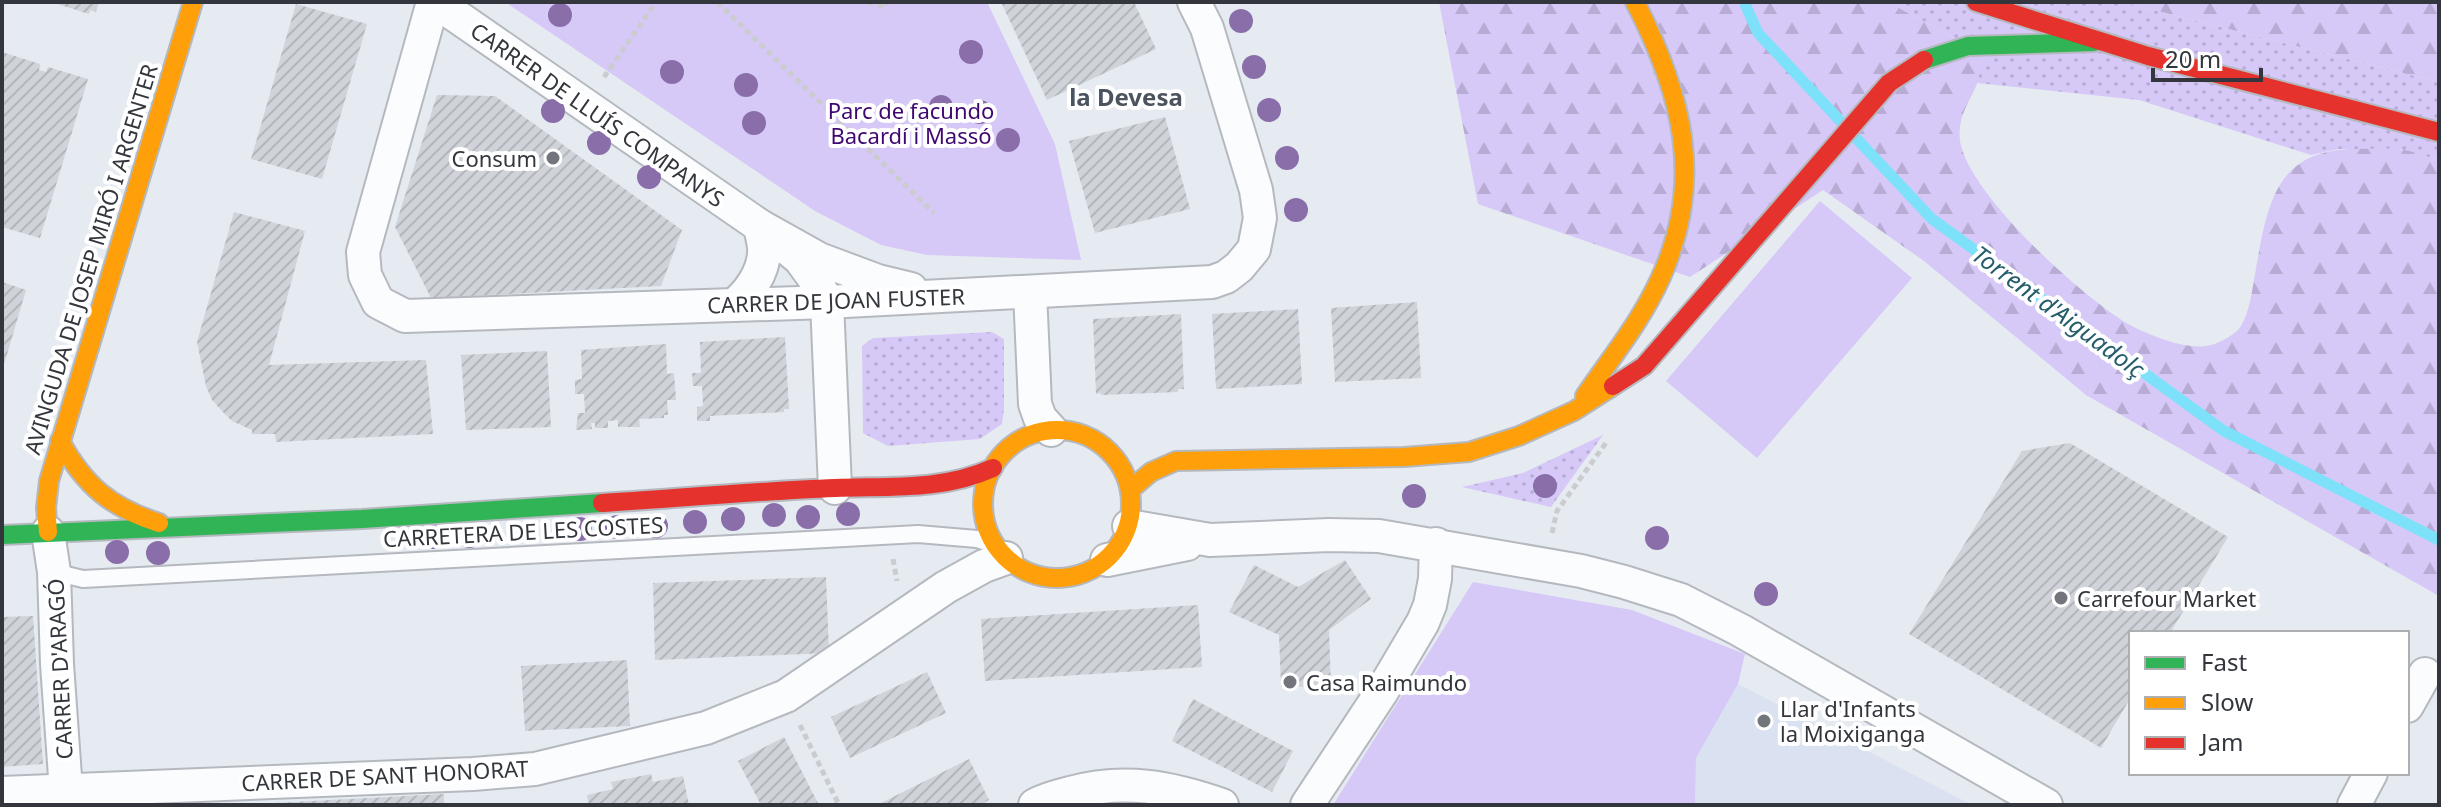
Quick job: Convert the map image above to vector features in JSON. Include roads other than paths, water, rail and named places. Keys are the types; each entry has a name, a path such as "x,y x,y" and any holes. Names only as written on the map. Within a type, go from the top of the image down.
{"street":[{"name":"AVINGUDA DE JOSEP MIRÓ I ARGENTER","path":"48,532 46,508 49,481 193,2"},
{"name":"CARRER DE LLUÍS COMPANYS","path":"435,2 760,226 800,259 827,302"},
{"name":"CARRER DE JOAN FUSTER","path":"435,2 363,252 365,275 378,302 405,316 939,297 1212,282 1226,277 1254,249 1260,218 1256,190 1207,28 1194,2"},
{"path":"1574,411 1643,310 1662,276 1679,227 1687,173 1682,122 1658,42 1635,2"},
{"path":"1976,2 2094,42 2277,93 2439,132"},
{"path":"1130,490 1142,477 1176,461 1404,457 1469,452 1519,436 1574,411 1644,366 1889,83 1926,59 1968,46 2094,42"},
{"path":"734,305 745,296 758,275 764,252 760,226"},
{"name":"CARRER DE LLUÍS COMPANYS","path":"760,226 819,259 878,281 939,297"},
{"path":"1030,292 1035,404 1040,418 1051,430"},
{"path":"827,302 835,488"},
{"path":"1051,430 1070,431 1104,446 1125,474 1132,508 1129,526 1107,560 1088,572 1067,578 1045,577 1024,571 1000,552 985,522 969,501 983,495 993,468 1003,453 1033,434 1051,430"},
{"path":"60,441 71,463 110,504 141,518 173,527"},
{"path":"1104,446 1207,460"},
{"name":"CARRETERA DE LES COSTES","path":"2,535 362,519 835,488 911,486 975,477 993,468"},
{"name":"CARRETERA DE LES COSTES","path":"911,486 969,501"},
{"path":"1129,526 1210,540"},
{"name":"CARRER D'ARAGÓ","path":"48,532 54,572 66,797"},
{"path":"1107,560 1210,540 1361,534 1546,564 1624,582 1681,600 1740,630 2046,805"},
{"path":"1307,805 1381,693 1423,622 1443,546"},
{"name":"CARRER DE SANT HONORAT","path":"2,793 66,797 535,769 706,728 786,696 946,587 984,566 1000,552"},
{"path":"2409,702 2425,674"},
{"path":"2354,805 2370,775"},
{"path":"1035,805 1077,791 1128,785 1166,788 1222,805"}],"lane":[{"name":"CARRETERA DE LES COSTES","path":"54,572 83,579 918,534 977,539 1000,552"}],"waterway":[{"name":"Torrent d'Aiguadolç","path":"1744,2 1758,33 1844,125"},
{"name":"Torrent d'Aiguadolç","path":"1855,137 1932,219 2224,431 2439,540"}],"place":[{"name":"Consum","path":"553,158"},
{"name":"Carrefour Market","path":"2061,598"},
{"name":"Casa Raimundo","path":"1290,682"},
{"name":"Llar d'Infants la Moixiganga","path":"1764,721"}],"district":[{"name":"la Devesa","path":"1126,96"}],"park label":[{"name":"Parc de facundo Bacardí i Massó","path":"911,122"}]}
